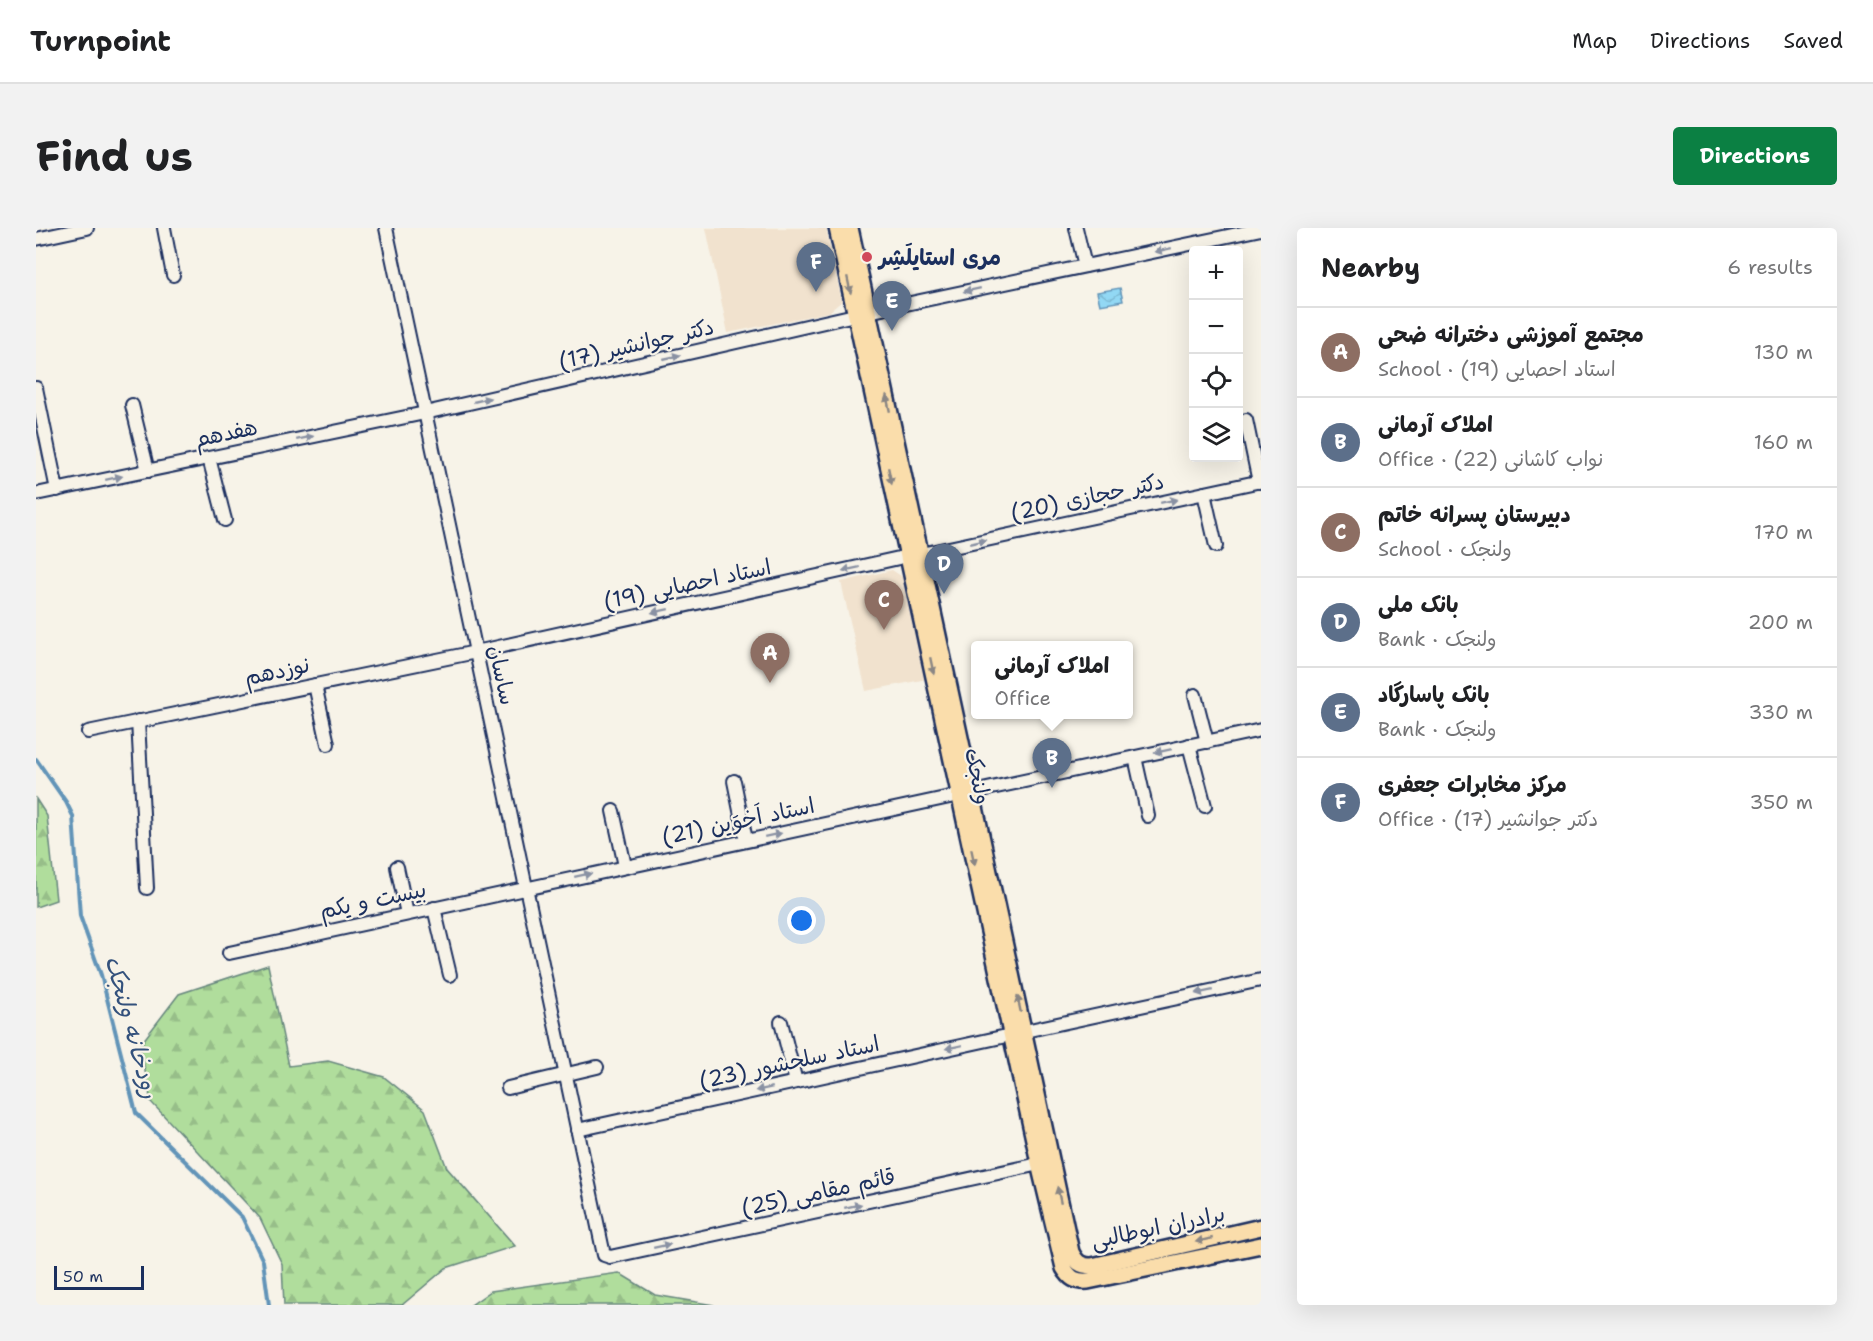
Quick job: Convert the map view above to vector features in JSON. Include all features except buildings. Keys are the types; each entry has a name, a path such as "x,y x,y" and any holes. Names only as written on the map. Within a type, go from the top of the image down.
{"main road":[{"name":"ولنجک","path":"837,228 862,314 1018,1033 1071,1252"},
{"name":"ولنجک","path":"850,228 862,314"},
{"name":"ولنجک","path":"1018,1033 1039,1164 1064,1268 1074,1280 1088,1281"},
{"name":"برادران ابوطالبی","path":"1071,1252 1076,1261 1083,1266 1092,1266 1261,1227"},
{"name":"برادران ابوطالبی","path":"1088,1281 1261,1245"}],"street":[{"path":"36,239 87,228"},
{"path":"164,228 173,275"},
{"name":"ساسان","path":"386,228 605,1256"},
{"path":"1076,228 1085,266"},
{"name":"دکتر جوانشیر (17)","path":"425,413 862,314 1261,229"},
{"path":"36,388 57,490"},
{"path":"132,405 148,471"},
{"name":"هفدهم","path":"36,494 425,413"},
{"path":"1246,420 1260,481"},
{"path":"209,458 225,520"},
{"name":"دکتر حجازی (20)","path":"914,555 1260,481"},
{"path":"1204,493 1216,546"},
{"name":"استاد احصایی (19)","path":"476,652 914,555"},
{"name":"نوزدهم","path":"87,732 476,652"},
{"path":"315,685 328,744"},
{"path":"1195,695 1207,742"},
{"path":"138,722 147,888"},
{"name":"استاد اَخوَين (21)","path":"525,888 1261,730"},
{"path":"1189,746 1205,806"},
{"path":"1135,757 1148,816"},
{"path":"734,781 746,840"},
{"path":"613,811 625,866"},
{"path":"397,867 407,914"},
{"name":"بیست و یکم","path":"229,953 525,888"},
{"path":"434,908 450,975"},
{"name":"استاد سلحشور (23)","path":"577,1130 1261,980"},
{"path":"781,1022 796,1082"},
{"path":"508,1088 597,1067"},
{"name":"قائم مقامی (25)","path":"605,1256 621,1255 1039,1164"}],"shaded area":[{"path":"706,228 826,228 842,301 829,312 728,333"},
{"path":"892,570 904,578 927,679 866,691 841,582"}],"green space":[{"path":"36,799 47,816 56,900 36,907"},
{"path":"268,965 289,1066 328,1061 384,1077 425,1110 447,1168 515,1246 446,1268 402,1305 284,1305 282,1264 260,1218 151,1102 140,1045 179,994"},
{"path":"619,1273 655,1295 714,1305 471,1305 491,1291"}],"water":[{"path":"1120,288 1123,301 1100,305 1097,292"}],"waterway":[{"name":"رودخانه ولنجک","path":"36,759 73,816 80,916 101,975 136,1113 242,1217 263,1261 269,1305"}],"place":[{"name":"مری استایلَشِر","path":"867,257"},
{"name":"مرکز مخابرات جعفری","path":"816,292"},
{"name":"بانک پاسارگاد","path":"892,331"},
{"name":"بانک ملی","path":"944,594"},
{"name":"دبیرستان پسرانه خاتم","path":"884,630"},
{"name":"مجتمع آموزشی دخترانه ضحی","path":"770,683"},
{"name":"املاک آرمانی","path":"1052,788"}]}
